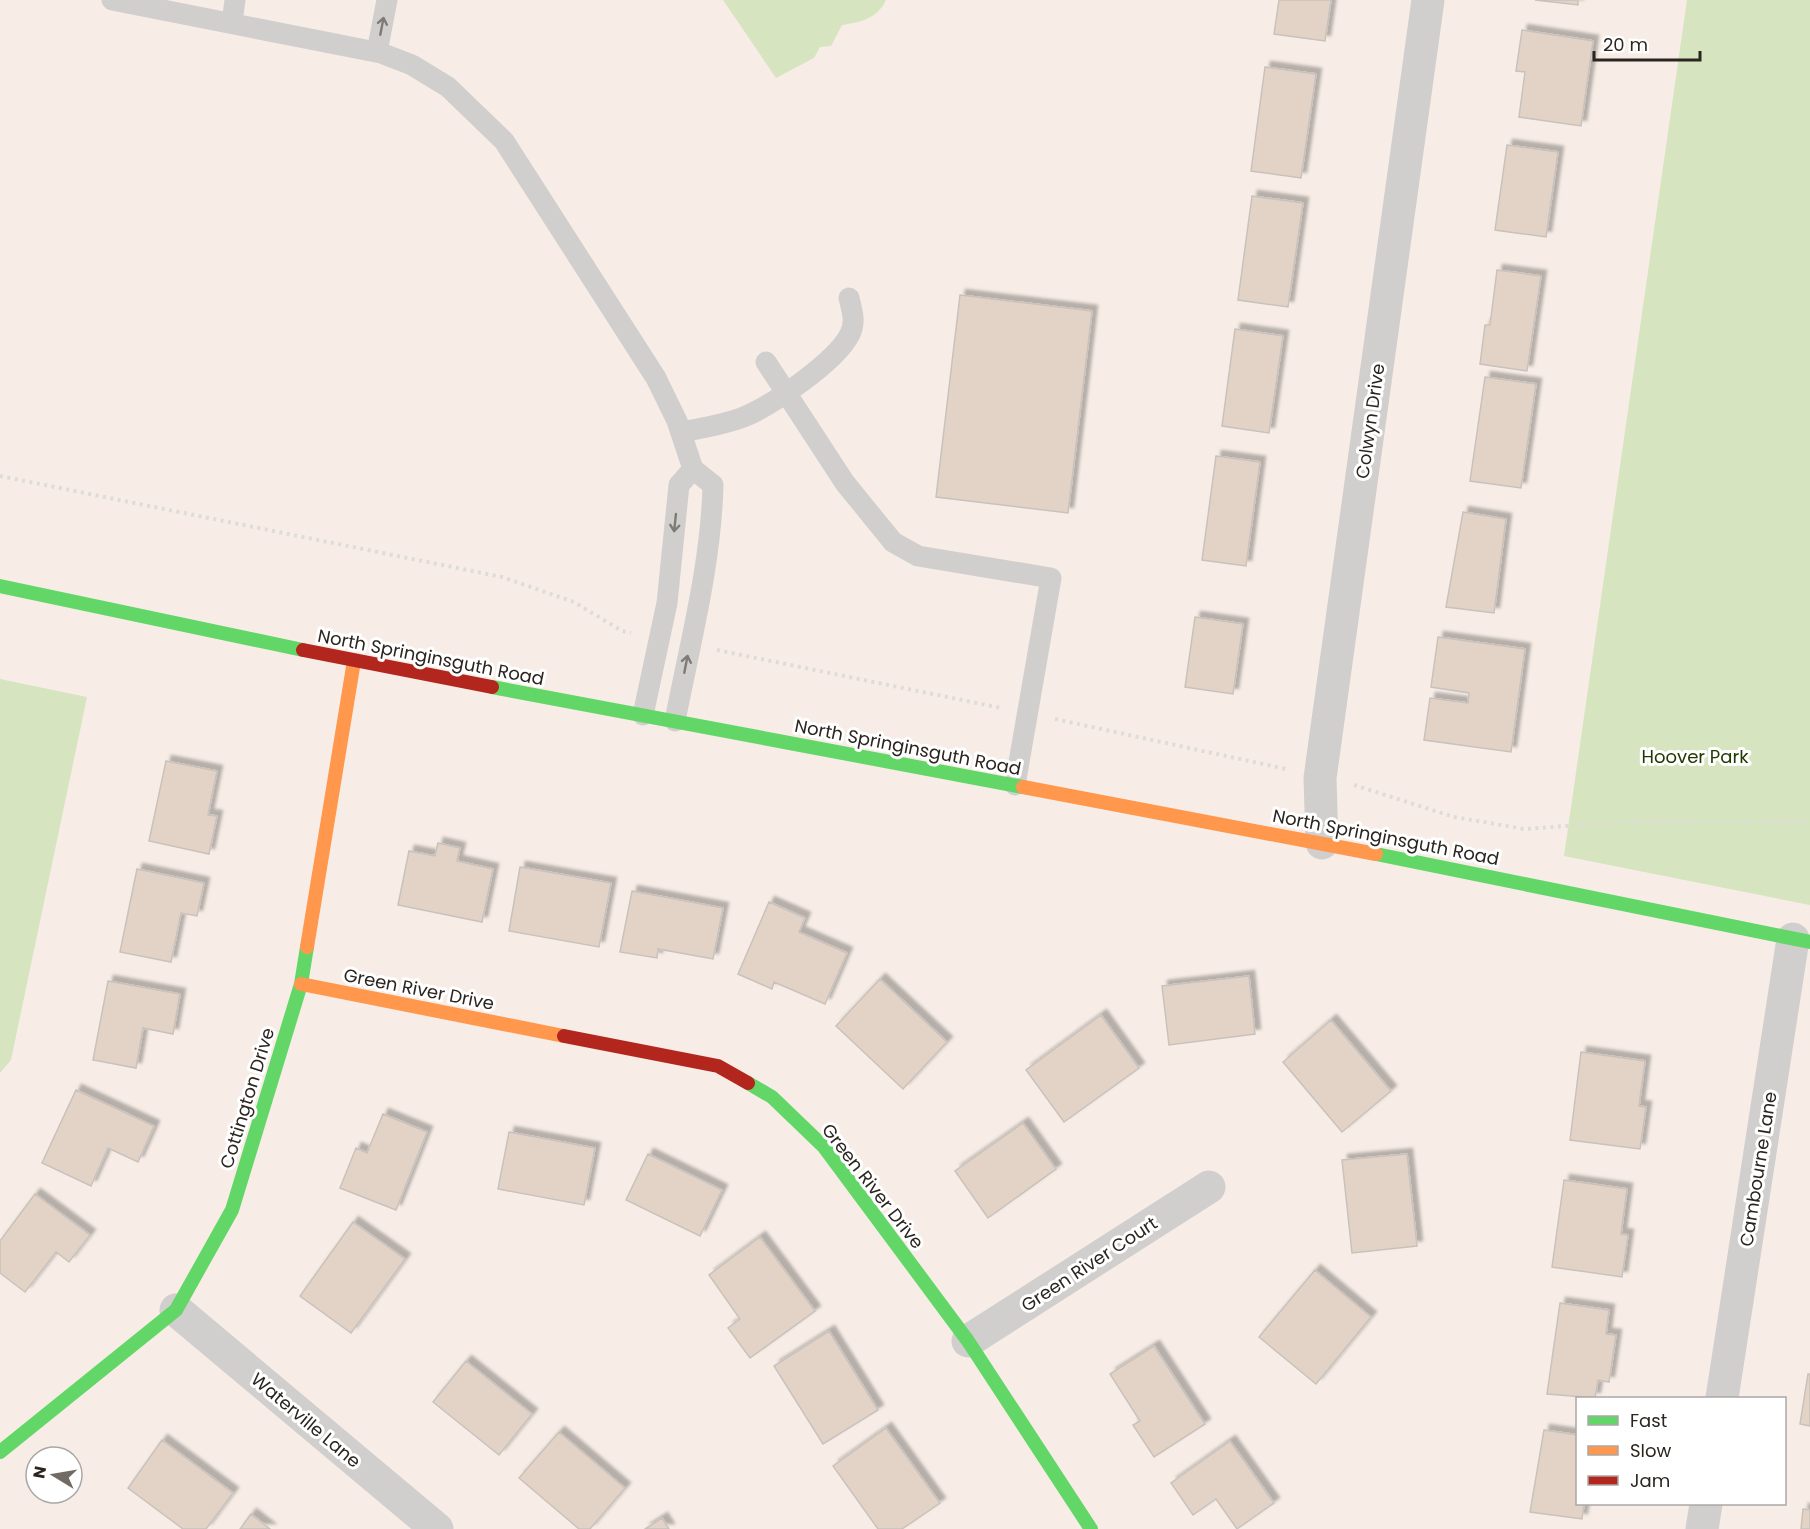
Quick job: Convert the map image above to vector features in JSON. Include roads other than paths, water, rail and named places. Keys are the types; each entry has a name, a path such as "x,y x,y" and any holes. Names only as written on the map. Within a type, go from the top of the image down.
{"street":[{"name":"Colwyn Drive","path":"1322,843 1320,778 1428,0"},
{"name":"North Springinsguth Road","path":"0,586 354,661 1322,843 1802,940"},
{"name":"Cottington Drive","path":"0,1452 176,1310 232,1210 301,984 354,661"},
{"name":"Cambourne Lane","path":"1722,1397 1802,940"},
{"name":"Green River Drive","path":"301,984 718,1066 772,1098 824,1147 968,1341 1091,1529"},
{"name":"Green River Court","path":"968,1341 1209,1187"},
{"name":"Waterville Lane","path":"176,1310 436,1529"},
{"path":"1702,1529 1706,1505"}],"lane":[{"path":"112,0 377,52 412,66 448,87 504,141 656,378 682,432 693,469 713,485 712,523 675,721"},
{"path":"232,23 235,0"},
{"path":"377,52 387,0"},
{"path":"682,432 742,418 816,371 851,333 854,317 849,298"},
{"path":"766,363 845,483 892,542 918,556 1051,578 1016,785"},
{"path":"643,716 667,603 680,485 693,469"}],"park label":[{"name":"Hoover Park","path":"1695,756"}]}
